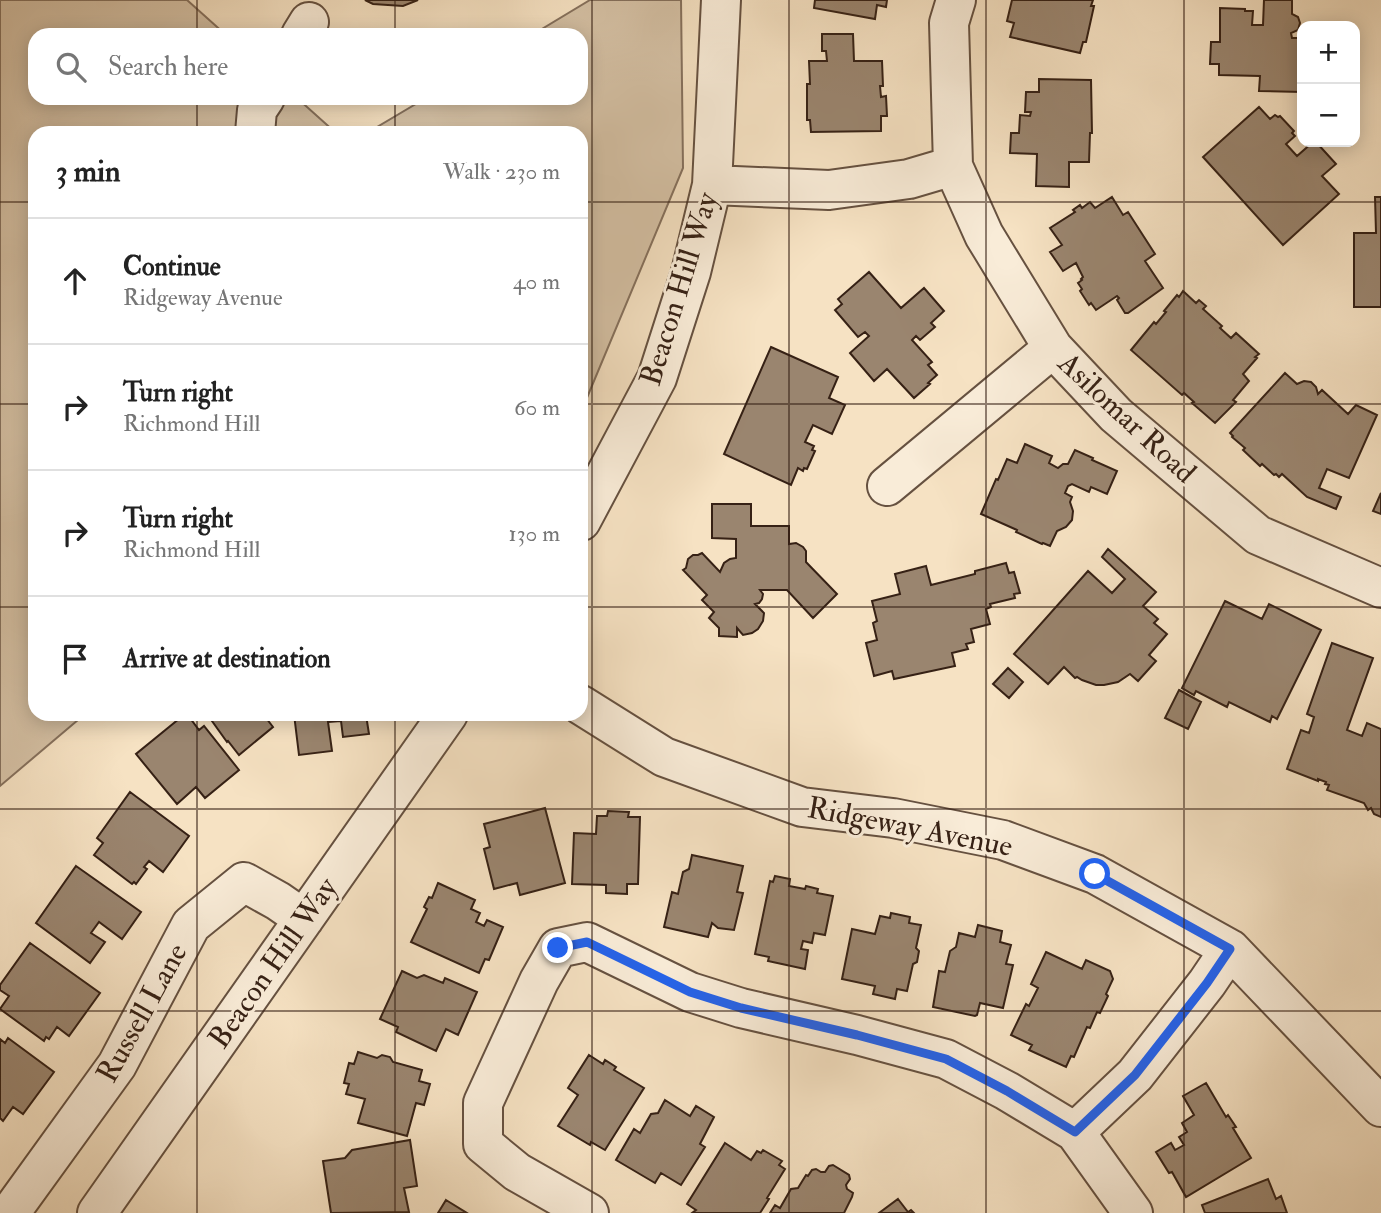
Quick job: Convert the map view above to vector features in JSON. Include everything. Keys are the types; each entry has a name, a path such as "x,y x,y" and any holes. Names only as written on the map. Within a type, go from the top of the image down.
{"street":[{"name":"Beacon Hill Way","path":"588,508 657,378 691,272 712,185 721,0"},
{"name":"Asilomar Road","path":"956,0 949,23 953,166 984,236 1053,348 1116,415 1258,535 1381,588"},
{"path":"256,126 257,110 260,105"},
{"path":"712,185 830,190 909,178 953,166"},
{"path":"887,486 1053,348"},
{"name":"Ridgeway Avenue","path":"588,709 664,757 802,807 893,818 1003,840 1095,874 1230,949 1381,1107"},
{"name":"Beacon Hill Way","path":"97,1213 443,721"},
{"name":"Russell Lane","path":"10,1213 117,1065 191,925 244,882 304,919"},
{"path":"589,1213 517,1172 483,1144 483,1103 539,982 558,948 587,942 690,992 741,1008 946,1059 1007,1091 1075,1132 1133,1213"},
{"path":"1075,1132 1135,1075 1207,983 1230,949"}],"shaded area":[{"path":"0,0 187,0 218,28 28,28 28,105 305,105 328,126 28,126 28,721 77,721 0,786"},
{"path":"590,0 681,0 683,168 588,395 588,126 379,126 414,105 588,105 588,28 544,28"}],"building":[{"path":"365,0 418,0 403,6 373,4"},
{"path":"815,0 887,0 886,7 877,5 875,19 814,8"},
{"path":"1012,0 1093,0 1086,42 1083,42 1080,53 1010,37 1014,23 1007,21"},
{"path":"1264,0 1292,0 1292,14 1299,21 1297,21 1297,30 1291,33 1292,38 1297,38 1297,92 1259,91 1260,76 1219,75 1219,64 1210,64 1211,42 1220,42 1220,8 1253,11 1252,25 1263,25"},
{"path":"822,34 853,34 854,61 882,61 881,97 886,96 887,116 881,116 881,131 811,132 810,120 807,120 809,61 827,61 826,51 822,51"},
{"path":"1039,79 1091,80 1092,133 1089,162 1069,162 1069,187 1036,186 1037,154 1010,153 1011,133 1019,133 1020,115 1030,116 1031,112 1025,112 1026,92 1039,92"},
{"path":"1259,107 1270,119 1275,115 1280,116 1294,131 1292,133 1295,136 1286,144 1297,156 1307,147 1321,147 1336,164 1322,176 1339,194 1283,245 1203,157"},
{"path":"1112,197 1123,215 1128,212 1155,254 1145,261 1163,288 1128,313 1125,313 1117,296 1096,310 1091,303 1089,305 1080,291 1082,289 1078,283 1083,277 1076,263 1063,271 1050,252 1062,245 1050,228 1075,212 1073,210 1080,205 1082,208 1090,202 1095,208"},
{"path":"1375,197 1381,197 1381,307 1354,307 1354,233 1376,233"},
{"path":"869,272 901,308 924,288 944,311 931,323 935,327 920,340 916,336 912,340 932,362 928,365 937,375 914,398 887,369 874,381 850,353 869,336 865,332 858,337 835,310 842,304 838,299"},
{"path":"1183,291 1196,303 1199,300 1206,306 1203,309 1231,338 1236,333 1259,354 1243,374 1249,381 1233,400 1236,402 1215,423 1184,393 1182,395 1131,350"},
{"path":"771,347 838,377 829,398 845,405 832,434 813,425 805,442 814,446 812,450 815,451 807,469 804,468 803,471 798,468 791,485 724,454"},
{"path":"1285,373 1297,384 1311,382 1318,394 1322,390 1348,414 1356,405 1377,415 1349,478 1327,469 1319,488 1341,497 1336,509 1307,497 1282,474 1279,477 1262,464 1260,466 1230,433"},
{"path":"1025,444 1052,456 1049,463 1058,468 1068,464 1075,450 1117,471 1107,494 1091,487 1089,492 1072,484 1068,486 1065,493 1072,497 1072,520 1057,531 1050,546 981,514 1007,459 1017,463"},
{"path":"1381,493 1381,514 1373,511"},
{"path":"712,504 751,504 751,526 789,526 789,544 796,543 803,547 806,551 806,562 837,594 813,618 787,590 760,590 762,599 755,604 764,613 758,629 743,635 737,628 737,637 719,636 719,628 709,618 714,612 702,600 707,595 683,570 693,555 702,553 720,572 724,563 736,558 736,539 712,538"},
{"path":"1108,549 1156,592 1143,606 1158,619 1154,623 1167,634 1149,655 1156,661 1138,681 1130,674 1118,682 1096,685 1075,678 1064,667 1048,684 1014,654 1088,571 1112,593 1125,579 1102,557"},
{"path":"1006,563 1009,573 1014,572 1020,593 1014,594 1015,598 990,604 991,607 986,609 990,624 971,629 974,642 966,644 968,649 952,653 955,666 894,679 892,671 874,676 866,643 877,640 873,623 877,621 872,601 900,594 895,574 926,566 931,585"},
{"path":"1225,601 1262,619 1269,604 1321,630 1277,719 1272,716 1270,722 1229,702 1227,707 1196,691 1194,695 1182,688"},
{"path":"1332,643 1373,658 1347,730 1362,736 1367,723 1381,729 1381,817 1374,814 1371,808 1368,810 1364,803 1327,790 1329,785 1325,784 1326,782 1287,769 1301,730 1309,733 1314,717 1307,714"},
{"path":"1008,668 1023,682 1009,698 993,684"},
{"path":"1179,690 1201,702 1188,729 1165,718"},
{"path":"176,721 192,721 199,730 204,726 239,770 205,798 196,787 177,804 136,754"},
{"path":"212,721 268,721 273,727 239,755"},
{"path":"295,721 341,721 328,722 332,751 299,755"},
{"path":"341,721 367,721 369,734 343,737"},
{"path":"130,792 189,836 163,872 149,861 144,867 147,869 136,884 132,884 94,855 103,843 97,838"},
{"path":"545,808 565,883 520,895 517,883 494,889 484,849 490,847 484,824"},
{"path":"608,811 629,812 628,817 640,817 638,884 627,884 627,894 606,893 606,885 572,884 574,833 596,834 597,816 607,816"},
{"path":"692,855 743,866 737,892 743,893 734,930 718,928 712,923 708,937 664,927 672,892 678,894 683,872 689,869"},
{"path":"76,866 141,912 122,939 99,922 91,933 105,942 90,963 36,923"},
{"path":"775,876 790,879 789,886 805,889 806,886 818,889 817,893 833,896 825,935 814,933 812,943 803,941 801,949 808,950 805,969 768,961 769,957 755,954 770,881 773,882"},
{"path":"438,883 475,900 471,909 480,913 476,922 484,926 487,920 503,927 489,960 485,959 479,973 411,942 427,909 424,907 429,897 432,898"},
{"path":"891,913 910,917 909,923 921,925 916,948 919,951 917,962 913,964 907,991 897,989 895,999 873,994 875,986 842,979 852,929 875,934 880,916 890,918"},
{"path":"978,925 1002,931 1000,942 1011,945 1006,964 1013,965 1003,1008 980,1003 975,1016 933,1007 939,971 945,972 950,951 956,947 959,933 975,937"},
{"path":"30,943 100,993 69,1036 57,1027 49,1039 46,1037 44,1041 0,1009 9,996 0,990 0,985"},
{"path":"1046,952 1082,969 1086,960 1110,971 1113,979 1100,1013 1097,1012 1090,1028 1087,1027 1074,1057 1071,1056 1066,1067 1029,1050 1032,1045 1011,1035 1026,1004 1029,1006 1038,988 1031,984"},
{"path":"402,971 417,978 424,975 443,983 445,978 477,992 458,1035 446,1029 436,1051 396,1032 398,1027 380,1019"},
{"path":"8,1038 54,1072 23,1114 13,1107 3,1121 0,1118 0,1039 5,1043"},
{"path":"358,1052 377,1058 382,1055 390,1057 393,1062 422,1070 419,1081 430,1084 424,1105 416,1103 407,1136 358,1123 365,1099 346,1094 349,1084 344,1083 349,1063 354,1064"},
{"path":"589,1055 603,1064 605,1060 616,1067 614,1070 644,1088 605,1150 591,1142 590,1145 558,1126 578,1095 568,1088"},
{"path":"1206,1083 1226,1117 1228,1115 1236,1127 1233,1128 1251,1158 1186,1197 1172,1172 1169,1173 1156,1152 1171,1143 1175,1150 1184,1145 1179,1137 1187,1132 1182,1123 1194,1115 1183,1096"},
{"path":"665,1100 690,1116 696,1106 714,1117 700,1144 705,1147 681,1185 661,1173 655,1183 616,1160 634,1129 640,1133 651,1114 658,1113"},
{"path":"410,1140 417,1186 404,1188 409,1212 331,1213 323,1161 345,1158 352,1150"},
{"path":"725,1143 751,1160 757,1151 761,1153 763,1150 782,1161 779,1165 785,1169 760,1213 692,1213 696,1210 687,1204"},
{"path":"833,1165 849,1175 850,1179 846,1185 853,1193 844,1213 770,1213 775,1205 780,1208 791,1189 798,1188 812,1170 825,1172"},
{"path":"1268,1179 1276,1199 1281,1196 1287,1213 1205,1213 1202,1205"},
{"path":"898,1199 908,1212 911,1210 914,1213 879,1213"},
{"path":"446,1200 467,1213 438,1213"}],"route":[{"path":"558,948 587,942 690,992 741,1008 946,1059 1007,1091 1075,1132 1135,1075 1207,983 1230,949 1095,874"}]}
